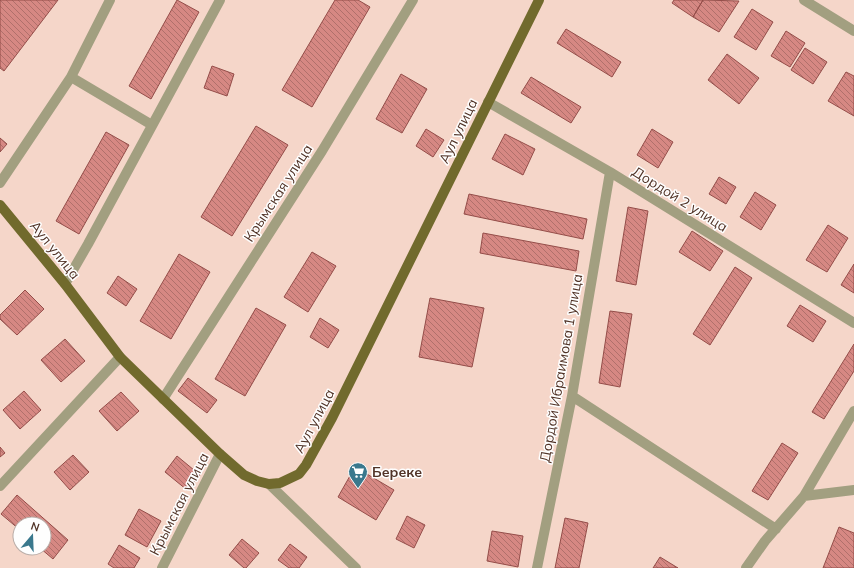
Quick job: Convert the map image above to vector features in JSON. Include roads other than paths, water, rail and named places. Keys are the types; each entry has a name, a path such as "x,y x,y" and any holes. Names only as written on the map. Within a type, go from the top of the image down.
{"main road":[{"name":"Аул улица","path":"0,205 65,284 120,357 220,454 244,475 257,481 269,484 280,483 299,474 306,465 332,418 540,0"}],"street":[{"path":"0,183 71,77 110,0"},
{"name":"Крымская улица","path":"163,399 322,151 413,0"},
{"path":"806,0 854,31"},
{"path":"65,284 152,125 217,1"},
{"path":"71,77 152,125"},
{"name":"Дордой 2 улица","path":"488,102 610,172 854,324"},
{"name":"Дордой Ибраимова 1 улица","path":"537,568 572,396 610,172"},
{"path":"0,486 120,357"},
{"path":"572,396 776,529"},
{"path":"746,568 804,496 854,411"},
{"name":"Крымская улица","path":"162,568 220,454"},
{"path":"269,484 356,568"},
{"path":"804,496 854,490"}],"place":[{"name":"Береке","path":"358,489"}]}
